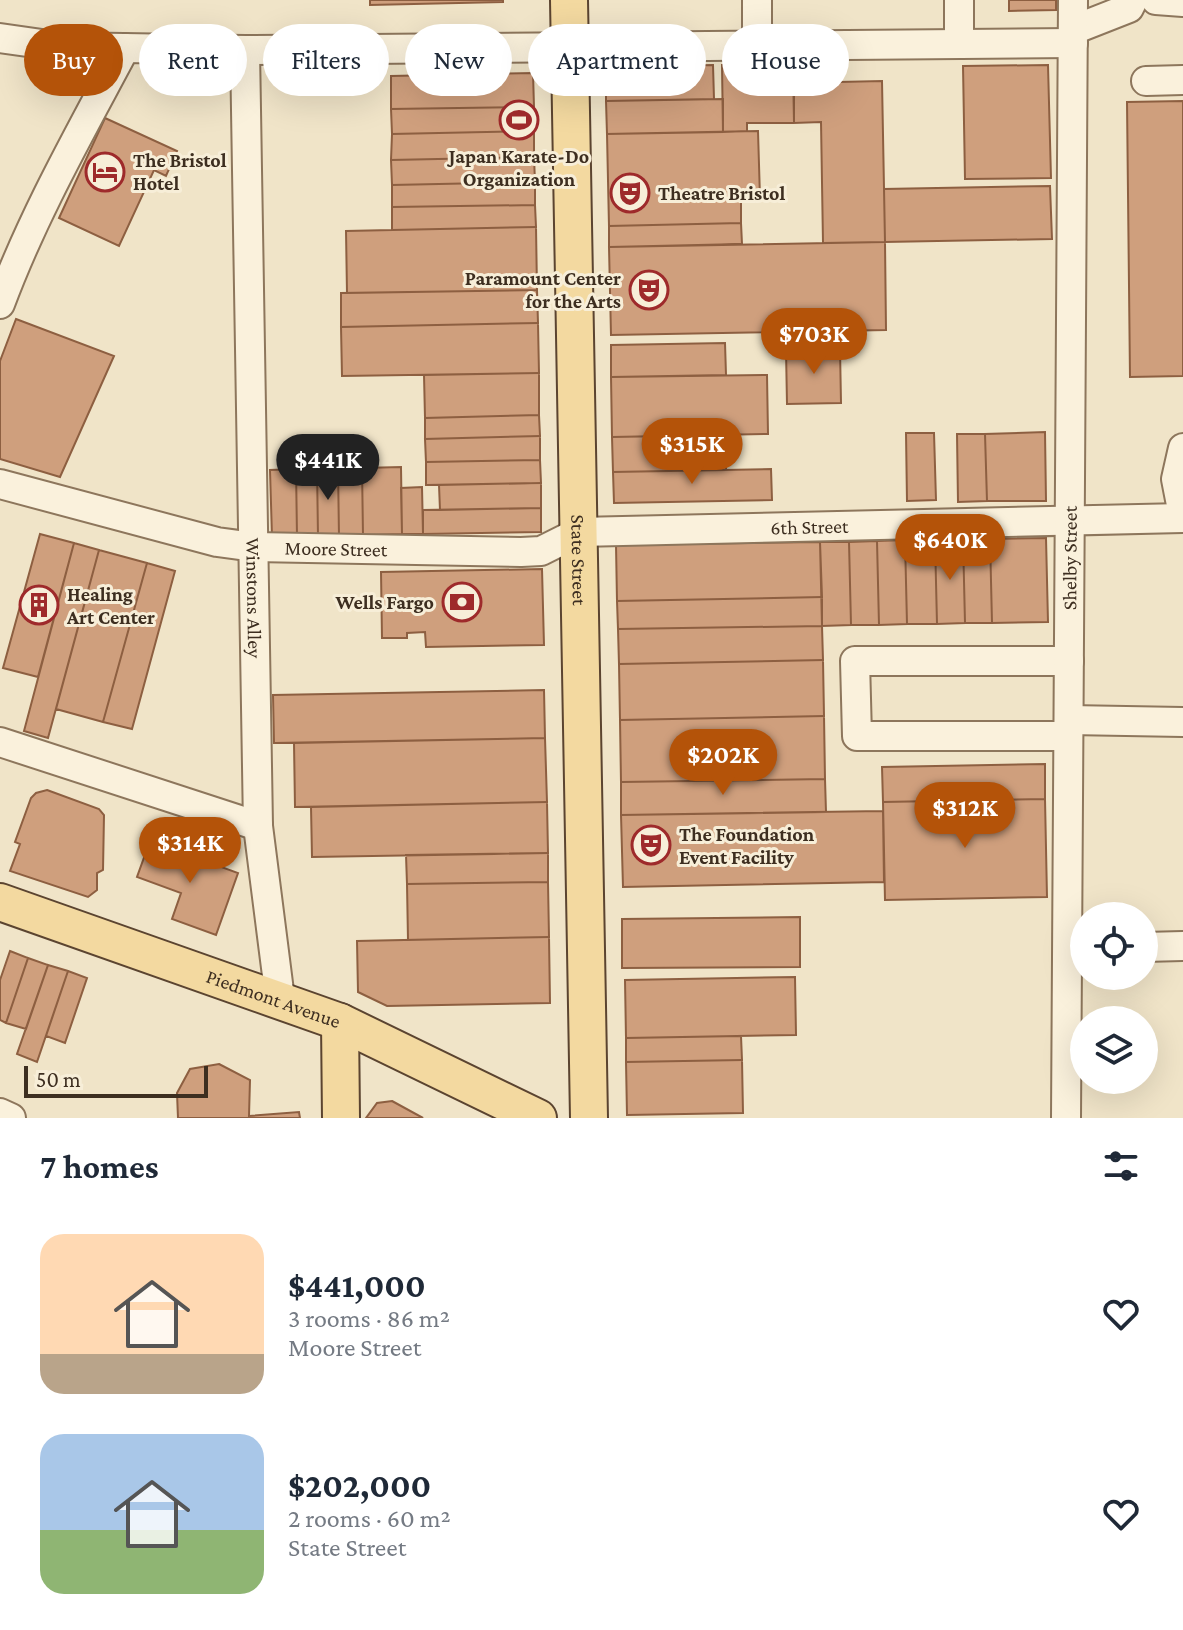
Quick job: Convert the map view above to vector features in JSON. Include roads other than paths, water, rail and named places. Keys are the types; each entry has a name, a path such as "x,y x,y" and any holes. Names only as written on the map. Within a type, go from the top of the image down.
{"main road":[{"name":"State Street","path":"569,0 570,24"},
{"name":"State Street","path":"571,96 589,1118"},
{"name":"Piedmont Avenue","path":"0,902 340,1022 538,1118"},
{"path":"340,1022 341,1118"}],"street":[{"path":"757,0 757,24"},
{"path":"959,0 959,44"},
{"name":"Shelby Street","path":"1073,0 1069,728 1074,902"},
{"path":"849,45 959,44 1073,36 1129,8 1133,0"},
{"path":"1156,0 1183,2"},
{"path":"0,38 63,47 139,48"},
{"path":"0,304 13,268 125,48"},
{"path":"247,50 528,48"},
{"path":"1146,81 1183,80"},
{"name":"Winstons Alley","path":"246,96 258,826 280,999"},
{"path":"1183,448 1176,479 1183,516"},
{"name":"Moore Street","path":"0,484 217,542 254,547 541,551 579,532"},
{"name":"6th Street","path":"579,532 1183,516"},
{"path":"1069,661 855,661 857,736 1183,722"},
{"path":"0,742 258,826"},
{"path":"1158,947 1183,946"},
{"name":"Shelby Street","path":"1066,1118 1073,990"},
{"path":"0,1113 11,1118"}],"place":[{"name":"Japan Karate-Do Organization","path":"519,120"},
{"name":"The Bristol Hotel","path":"105,172"},
{"name":"Theatre Bristol","path":"630,193"},
{"name":"Paramount Center for the Arts","path":"649,290"},
{"name":"Wells Fargo","path":"462,602"},
{"name":"Healing Art Center","path":"39,605"},
{"name":"The Foundation Event Facility","path":"651,845"}]}
